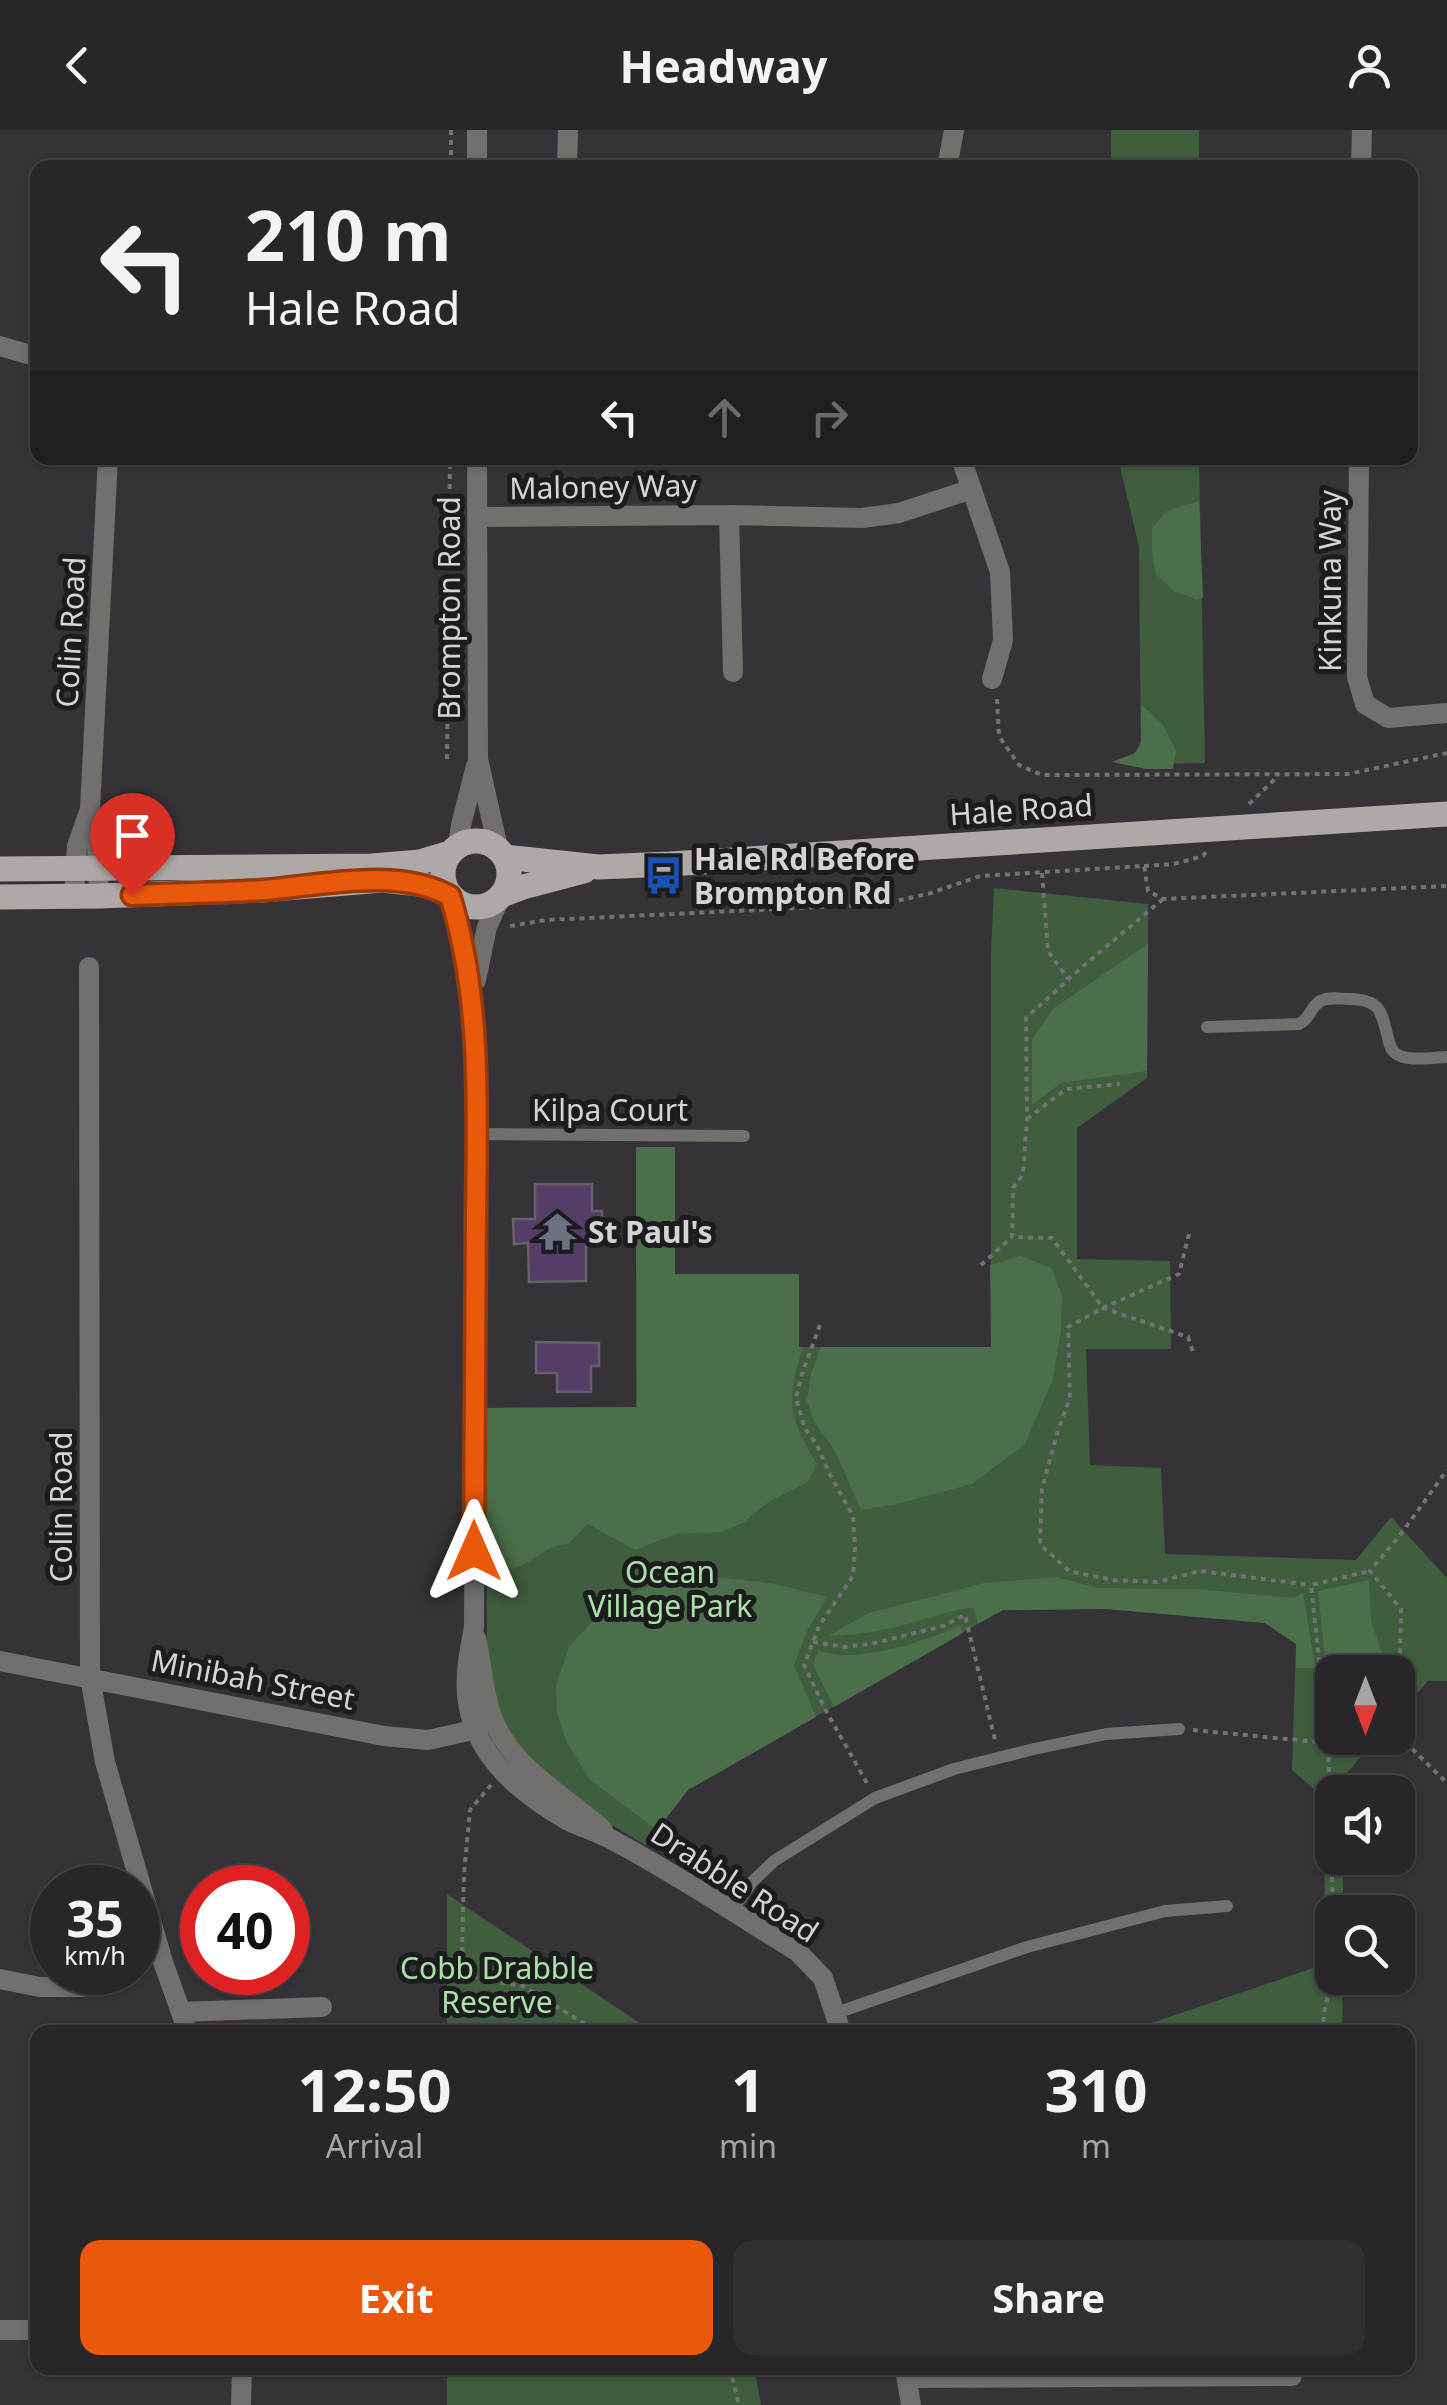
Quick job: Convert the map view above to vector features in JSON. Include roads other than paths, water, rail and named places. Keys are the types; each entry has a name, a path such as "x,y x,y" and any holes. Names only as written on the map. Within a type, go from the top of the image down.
{"main road":[{"name":"Hale Road","path":"502,896 598,867 1447,814"},
{"path":"0,869 372,866 420,862 472,840 486,842 502,852 510,870 502,896 482,907 459,903 421,884 382,880 262,890 0,897"},
{"path":"449,895 442,873 444,862 454,849"},
{"name":"Hale Road","path":"502,852 598,867"}],"street":[{"path":"477,130 477,160"},
{"path":"567,160 568,130"},
{"path":"949,160 954,130"},
{"path":"1362,130 1362,160"},
{"path":"0,346 30,355"},
{"name":"Colin Road","path":"86,896 87,869 78,846 90,809 108,465"},
{"name":"Brompton Road","path":"477,465 478,759 502,852"},
{"path":"963,465 1000,572 1004,640 992,679"},
{"name":"Kinkuna Way","path":"1359,465 1357,677 1365,704 1388,718 1447,713"},
{"name":"Maloney Way","path":"478,518 862,518 899,513 972,490"},
{"name":"Maloney Way","path":"729,515 733,672"},
{"name":"Brompton Road","path":"454,849 478,759"},
{"path":"449,895 466,957 473,1002 474,1627 467,1696 484,1723"},
{"path":"473,1002 487,928 502,896"},
{"name":"Colin Road","path":"89,967 90,1677 104,1762 186,2025"},
{"name":"Minibah Street","path":"0,1661 384,1736 428,1740 484,1723"},
{"name":"Drabble Road","path":"484,1723 486,1751 502,1774 568,1820 614,1840 798,1952 823,1978 838,2023"},
{"name":"Drabble Road","path":"484,1723 519,1762 614,1840"},
{"path":"160,1963 164,1962"},
{"path":"0,1979 30,1986"},
{"path":"181,2012 322,2008"},
{"path":"0,2330 30,2330"},
{"path":"242,2375 242,2405"},
{"path":"906,2375 911,2405"},
{"path":"1163,2375 1292,2376"}],"lane":[{"path":"1207,1026 1299,1024 1324,999 1359,1000 1376,1005 1395,1054 1447,1057"},
{"name":"Kilpa Court","path":"476,1134 744,1136"},
{"path":"732,1912 752,1882 774,1861 875,1798 954,1768 999,1757 1106,1734 1179,1729"},
{"path":"838,2023 1027,1947 1165,1911 1226,1906"}],"place":[{"name":"Hale Rd Before Brompton Rd","path":"664,875"},
{"name":"St Paul's","path":"558,1231"}],"park label":[{"name":"Ocean Village Park","path":"670,1588"},
{"name":"Cobb Drabble Reserve","path":"497,1984"}]}
